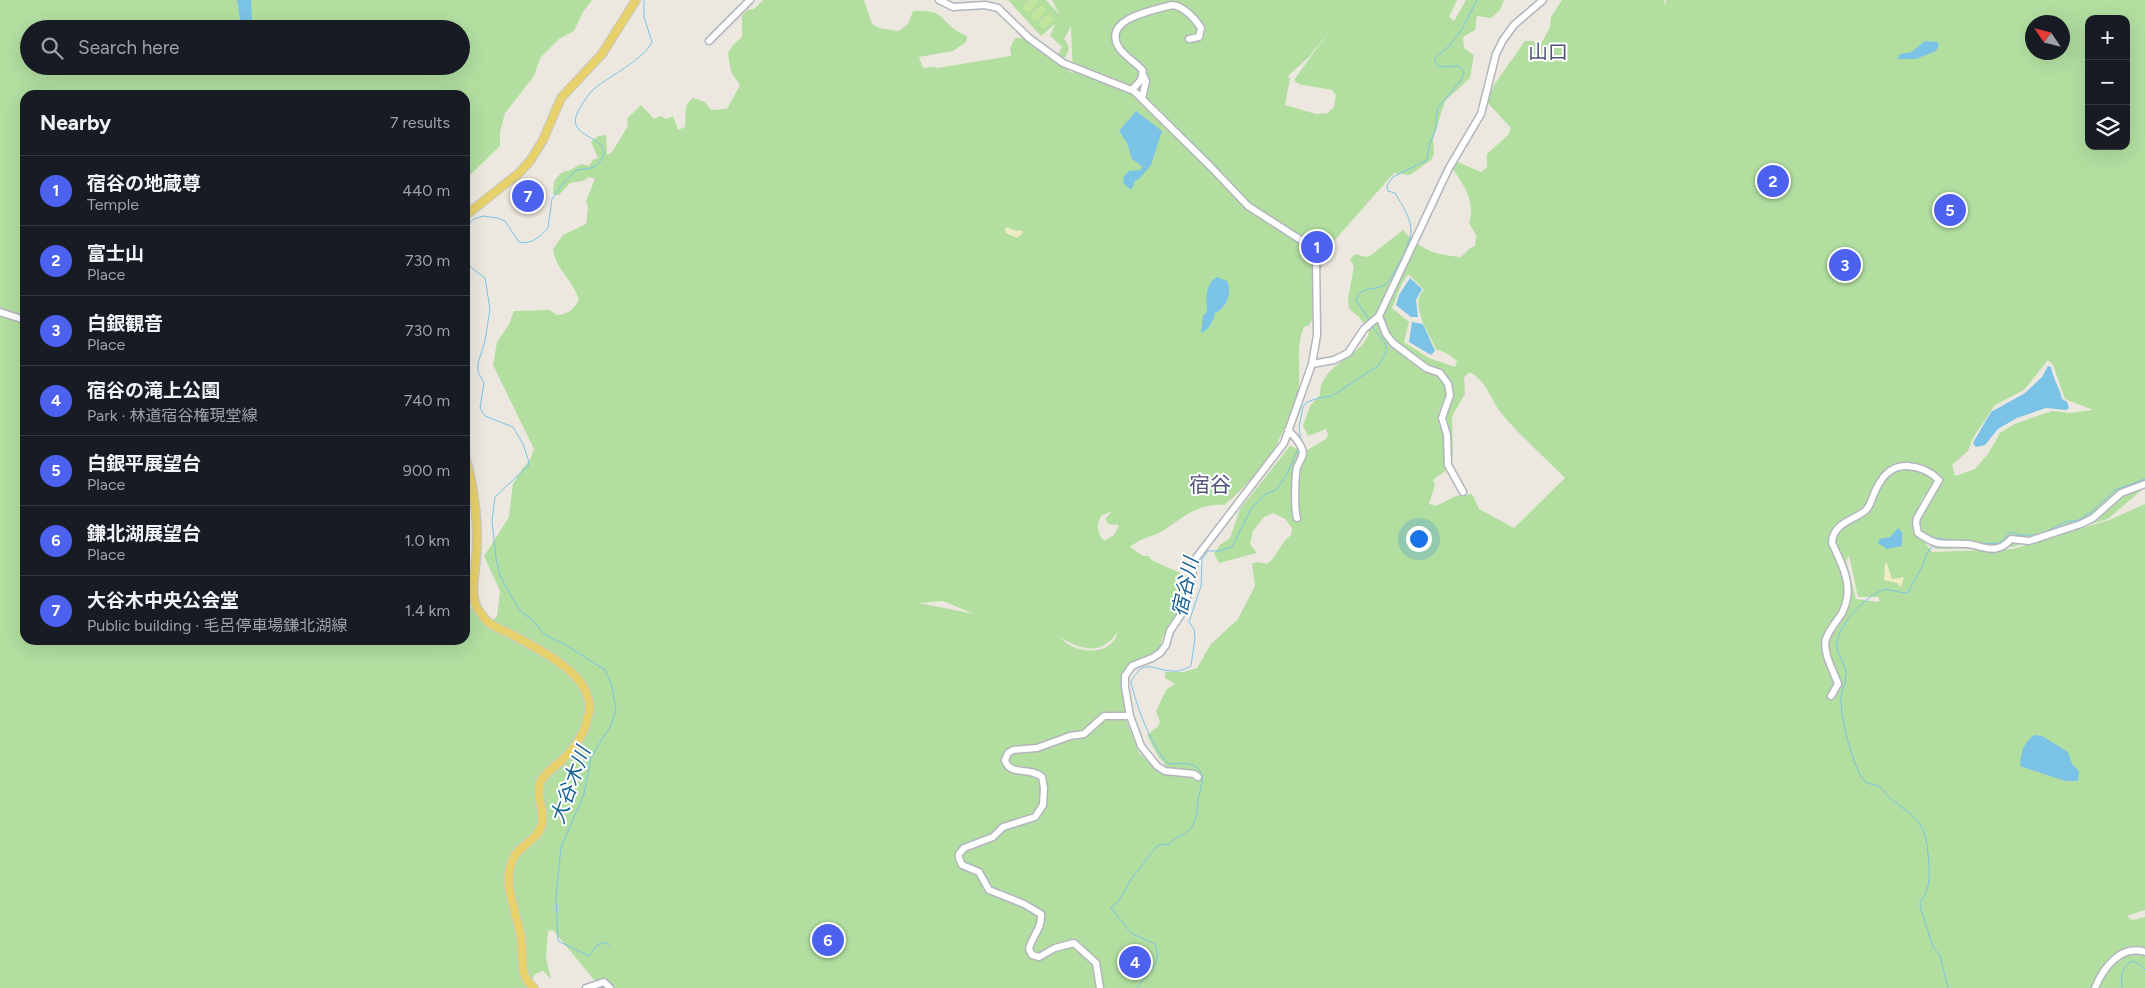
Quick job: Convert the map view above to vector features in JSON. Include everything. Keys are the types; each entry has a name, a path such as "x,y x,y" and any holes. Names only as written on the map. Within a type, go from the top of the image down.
{"main road":[{"path":"470,212 519,173 530,161 543,140 561,98 602,54 636,0"},
{"path":"470,477 476,503 478,545 473,583 477,608 488,622 537,648 570,671 586,688 589,698 589,711 579,740 567,756 541,780 539,791 543,822 540,831 512,860 509,872 510,893 521,935 523,970 528,982 534,988"}],"street":[{"path":"709,42 750,0"},
{"path":"939,0 953,7 986,5 998,8 1020,31 1051,56 1063,63 1132,90 1212,167 1248,206 1310,246 1316,255 1318,321 1312,364 1284,443 1196,558 1184,610 1170,632 1166,645 1160,653 1152,658 1132,666 1125,676 1130,716 1141,746 1157,766 1165,771 1194,774 1198,777"},
{"path":"1312,364 1334,360 1348,353 1364,330 1379,316 1449,168 1481,114 1496,54 1503,40 1514,25 1543,0"},
{"path":"1142,98 1146,81 1139,66 1118,47 1116,35 1125,20 1172,5 1178,6 1185,10 1201,28 1199,37 1189,39"},
{"path":"1132,90 1143,75"},
{"path":"0,312 20,318"},
{"path":"1379,316 1386,334 1393,343 1426,368 1440,373 1448,384 1450,395 1442,418 1447,441 1448,465 1463,492"},
{"path":"1288,430 1302,448 1303,454 1296,475 1297,492 1293,508 1297,518"},
{"path":"1831,696 1838,684 1827,651 1826,639 1846,606 1847,589 1846,573 1832,543 1832,539 1838,529 1850,518 1868,508 1874,494 1893,468 1898,466 1919,467 1939,480 1917,518 1918,533 1941,545 1966,544 1981,549 2004,546 2011,539 2028,541 2081,524 2093,518 2121,492 2145,484"},
{"path":"1100,988 1096,963 1074,943 1054,948 1038,957 1032,955 1028,949 1031,940 1042,924 1042,914 1024,904 989,890 979,872 962,865 959,854 964,848 993,837 1003,827 1035,817 1041,811 1044,788 1042,777 1035,771 1013,770 1005,760 1008,753 1013,750 1036,748 1070,736 1084,734 1104,716 1130,716"},
{"path":"2095,988 2105,969 2123,952 2138,949 2145,952"},
{"path":"586,988 604,982 610,988"}],"green space":[{"path":"0,0 592,0 583,12 574,31 559,39 540,58 534,76 505,113 500,132 500,146 470,175 470,90 20,90 20,645 470,645 470,607 486,627 497,616 500,591 484,556 509,517 513,484 530,460 534,449 493,365 497,342 509,324 514,311 550,310 556,315 560,315 570,311 579,300 577,293 557,263 553,249 563,235 586,224 588,207 586,201 595,179 589,177 583,181 570,183 559,195 553,194 554,181 562,172 581,164 589,166 593,160 598,158 591,142 598,136 606,135 607,155 612,152 628,126 627,119 641,105 654,119 661,116 666,119 673,116 678,130 685,127 687,104 693,98 705,102 711,110 727,109 740,85 731,72 728,53 732,46 742,37 742,15 748,10 754,9 763,0 864,0 872,24 879,28 899,31 908,24 913,11 925,11 939,15 958,32 967,36 966,42 953,51 919,57 923,68 937,68 1011,56 1010,48 1015,38 1024,38 1073,74 1071,26 1064,39 1068,44 1068,49 1064,59 1057,56 1062,47 1050,36 1055,24 1041,36 1008,0 1046,0 1059,14 1052,0 1457,0 1449,17 1454,21 1466,0 1504,0 1500,10 1491,18 1477,16 1475,30 1463,37 1464,48 1474,55 1470,78 1445,101 1433,139 1434,154 1431,160 1410,175 1394,173 1327,249 1320,271 1312,284 1312,320 1309,325 1304,327 1300,341 1299,384 1296,400 1273,452 1250,480 1224,505 1206,506 1192,512 1164,530 1130,547 1143,556 1149,556 1151,560 1185,575 1187,579 1182,606 1162,638 1160,648 1153,654 1129,665 1122,679 1127,722 1139,753 1160,772 1165,764 1158,756 1147,735 1160,722 1156,711 1166,690 1175,684 1165,678 1165,672 1184,672 1197,668 1211,644 1238,619 1255,586 1252,563 1267,564 1271,561 1291,535 1292,528 1285,519 1273,513 1264,517 1253,531 1250,544 1257,553 1219,563 1214,554 1220,545 1230,538 1240,509 1290,446 1304,452 1326,439 1328,435 1326,429 1308,436 1303,426 1310,406 1320,395 1322,384 1327,375 1366,340 1369,331 1359,317 1349,309 1348,299 1354,266 1350,260 1355,254 1366,257 1371,255 1403,230 1422,247 1444,255 1461,257 1470,248 1475,246 1476,235 1469,223 1471,208 1468,194 1453,169 1458,162 1481,172 1487,167 1487,154 1508,135 1511,128 1487,102 1494,85 1525,41 1533,41 1540,46 1550,27 1551,17 1562,0 1664,0 1666,7 1666,0 2145,0 2145,487 2108,519 2012,547 1935,549 1914,524 1925,498 1935,485 1923,497 1911,524 1932,552 2013,549 2109,520 2145,504 2145,910 2127,916 2132,920 2145,917 2145,988 607,988 594,980 553,930 548,931 546,958 551,979 543,971 535,974 528,988 0,988","holes":["1330,30 1294,80 1298,84 1332,90 1336,95 1334,107 1328,113 1316,114 1285,105 1290,79 1288,76 1310,56","1408,274 1424,290 1418,303 1419,311 1436,349 1448,354 1457,361 1455,367 1429,358 1404,342 1409,322 1392,308 1402,283","2048,360 2053,365 2065,399 2093,410 2071,413 2052,411 2014,424 2000,433 1988,454 1975,469 1955,476 1952,465 1968,451 1973,438 1995,405 2024,390","1469,372 1480,380 1498,409 1509,422 1565,478 1514,528 1479,509 1472,494 1456,496 1436,506 1429,504 1435,485 1433,480 1445,471 1453,455 1452,416 1465,394 1464,378","1112,511 1105,519 1108,524 1119,525 1114,535 1104,541 1100,535 1098,523 1101,516","1849,556 1858,597 1879,597 1879,602 1856,599 1846,561","943,601 974,614 919,603","1118,631 1114,640 1108,646 1092,651 1075,647 1061,638 1084,648 1092,648 1105,644"]},
{"path":"1030,0 1037,0 1039,2 1028,13 1022,7"},
{"path":"1042,5 1047,11 1035,21 1030,16"},
{"path":"1049,13 1055,19 1043,30 1038,24"}],"sand":[{"path":"1007,227 1016,231 1022,230 1023,233 1017,238 1006,233 1005,229"},
{"path":"1885,563 1892,579 1904,577 1901,587 1897,583 1884,580"}],"water":[{"path":"237,0 251,0 252,20 240,20"},
{"path":"1925,41 1937,42 1939,45 1936,51 1916,59 1897,59 1900,54 1912,52"},
{"path":"1136,111 1162,131 1151,165 1135,181 1132,189 1130,189 1123,183 1124,176 1129,171 1140,170 1143,167 1132,159 1127,143 1119,131"},
{"path":"1217,277 1227,281 1229,295 1222,308 1215,313 1209,327 1201,333 1203,316 1207,312 1208,288 1210,283"},
{"path":"1410,278 1422,289 1416,300 1418,317 1411,317 1396,305 1399,295"},
{"path":"1412,322 1423,324 1435,351 1431,355 1409,342"},
{"path":"2048,366 2051,367 2062,399 2067,402 2069,408 2066,410 2046,408 2017,418 1998,429 1985,445 1976,447 1973,444 1974,441 1991,412 2025,393 2042,377"},
{"path":"1898,528 1902,532 1902,546 1887,549 1878,543 1879,539 1890,537"},
{"path":"2035,735 2042,736 2068,752 2071,762 2079,772 2078,781 2065,781 2020,766 2023,748 2028,740"}],"waterway":[{"name":"大谷木川","path":"470,223 483,216 497,218 505,221 519,242 535,240 548,228 552,199 565,181 577,170 596,166 599,163 604,154 602,147 579,130 576,124 576,116 589,94 595,88 642,55 652,42 644,17 644,0"},
{"name":"宿谷川","path":"1370,321 1356,300 1358,295 1365,290 1381,287 1388,282 1405,252 1411,233 1406,212 1395,193 1388,191 1387,185 1393,177 1427,160 1429,146 1436,128 1437,109 1461,80 1464,72 1459,66 1439,67 1435,62 1435,58 1450,45 1462,29 1477,0"},
{"name":"大谷木川","path":"470,266 485,278 490,309 485,341 478,363 478,372 484,383 480,408 485,416 513,427 523,444 529,462 528,466 495,497 492,521 500,576 519,610 532,620 545,635 566,645 605,670 612,686 616,710 611,725 591,757 584,794 561,847 556,897 558,941 589,956 597,945 606,942 609,946"},
{"name":"宿谷川","path":"1301,441 1299,427 1303,407 1307,402 1332,396 1378,366 1386,353 1386,345 1371,325"},
{"name":"宿谷川","path":"1137,988 1156,963 1157,952 1155,944 1131,933 1111,908 1118,902 1132,878 1156,847 1161,844 1169,845 1185,834 1194,824 1202,777 1199,770 1193,765 1169,764 1163,757 1151,738 1131,682 1144,667 1175,671 1191,666 1195,638 1194,629 1189,622 1201,586 1202,559 1208,551 1219,551 1232,547 1251,509 1264,495 1277,489 1287,474 1299,447"},
{"path":"1936,540 1937,538 1998,543 2010,532 2020,535 2034,535 2045,532 2065,522 2079,520 2091,512 2115,490 2145,479"},
{"path":"1934,543 1908,592 1904,593 1885,589 1861,604 1841,630 1837,647 1846,672 1841,698 1842,716 1858,771 1866,782 1880,787 1892,800 1916,819 1924,832 1928,851 1929,874 1927,889 1920,902 1920,906 1933,947 1940,956 1948,988"},
{"path":"2122,988 2122,972 2128,964 2132,961 2138,963 2145,970"}],"place":[{"name":"富士山","path":"1773,181"},
{"name":"大谷木中央公会堂","path":"528,196"},
{"name":"白銀平展望台","path":"1950,210"},
{"name":"宿谷の地蔵尊","path":"1317,247"},
{"name":"白銀観音","path":"1845,265"},
{"name":"鎌北湖展望台","path":"828,940"},
{"name":"宿谷の滝上公園","path":"1135,962"}],"district":[{"name":"山口","path":"1548,52"},
{"name":"宿谷","path":"1210,485"}]}
